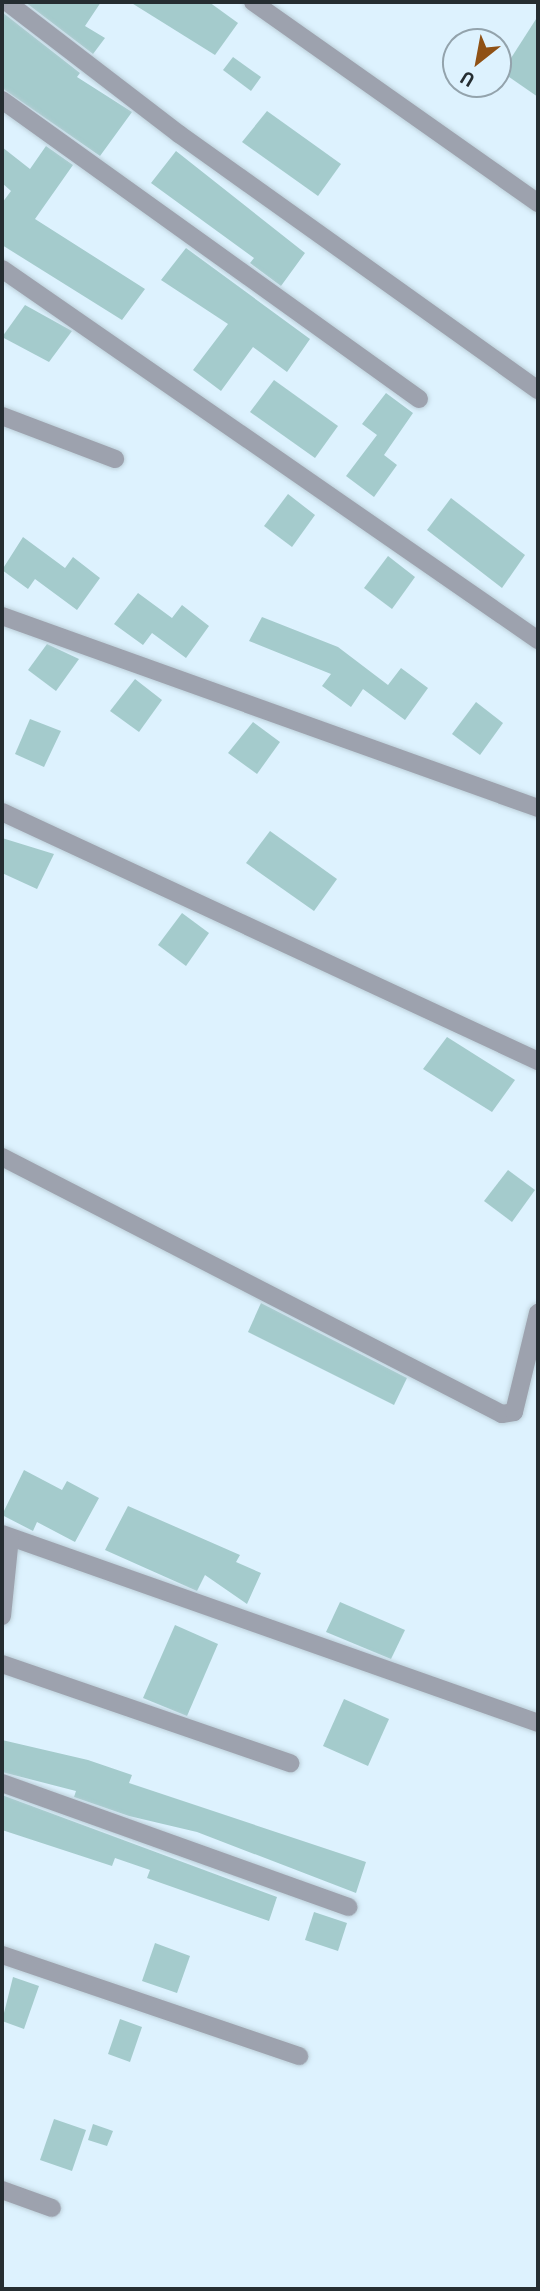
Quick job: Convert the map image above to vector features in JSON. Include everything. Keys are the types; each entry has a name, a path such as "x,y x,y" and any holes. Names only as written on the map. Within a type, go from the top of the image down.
{"street":[{"path":"7,2 179,134 538,390"},
{"path":"253,2 538,203"},
{"path":"2,100 418,399"},
{"path":"2,269 538,640"},
{"path":"2,416 115,459"},
{"path":"2,616 538,808"},
{"path":"2,811 538,1061"},
{"path":"2,1157 502,1414 514,1412 538,1313"},
{"path":"2,1616 6,1536 538,1723"},
{"path":"2,1664 290,1763"},
{"path":"2,1783 349,1907"},
{"path":"2,1955 299,2056"},
{"path":"2,2190 52,2208"}],"building":[{"path":"25,2 101,2 85,26 105,38 93,54"},
{"path":"130,2 209,2 238,23 215,55"},
{"path":"2,12 80,73 77,77 132,112 100,156 2,88"},
{"path":"538,16 538,97 512,79 512,56"},
{"path":"233,57 261,77 251,91 223,70"},
{"path":"267,111 341,164 318,196 242,142"},
{"path":"46,146 73,165 35,219 145,289 122,320 2,245 2,203 11,191 2,183 2,147 30,169"},
{"path":"176,151 305,253 281,286 250,263 254,258 151,183"},
{"path":"186,248 310,339 287,372 253,347 221,391 193,370 228,324 161,280"},
{"path":"25,305 72,331 49,362 2,337"},
{"path":"274,380 338,426 315,458 250,412"},
{"path":"386,393 413,413 384,455 397,465 374,497 346,476 377,435 362,424"},
{"path":"288,494 315,515 292,547 264,526"},
{"path":"451,498 525,555 502,588 427,530"},
{"path":"23,537 65,568 73,557 100,578 77,610 35,579 28,589 2,570"},
{"path":"388,556 415,577 392,609 364,588"},
{"path":"138,593 172,618 182,605 209,626 186,658 152,633 143,645 114,624"},
{"path":"262,617 338,647 388,685 401,668 428,688 405,720 363,689 351,707 322,686 331,674 249,641"},
{"path":"47,644 79,659 56,691 28,670"},
{"path":"135,679 162,700 139,732 110,711"},
{"path":"476,702 503,723 480,755 452,734"},
{"path":"30,719 61,731 44,767 15,754"},
{"path":"253,722 280,742 257,774 228,753"},
{"path":"270,831 337,879 314,911 246,863"},
{"path":"2,838 54,854 37,889 2,873"},
{"path":"182,913 209,933 186,966 158,945"},
{"path":"447,1037 515,1080 492,1112 423,1069"},
{"path":"508,1170 535,1190 512,1222 484,1201"},
{"path":"261,1303 407,1378 394,1405 248,1332"},
{"path":"24,1470 62,1490 67,1481 99,1498 75,1542 37,1522 33,1531 2,1515"},
{"path":"128,1506 240,1555 236,1562 261,1573 247,1604 205,1575 197,1591 105,1550"},
{"path":"340,1602 405,1630 391,1659 326,1632"},
{"path":"175,1625 218,1644 187,1716 143,1698"},
{"path":"344,1699 389,1719 368,1766 323,1746"},
{"path":"2,1740 88,1760 132,1775 129,1783 366,1862 356,1893 197,1832 129,1816 74,1797 76,1791 2,1772"},
{"path":"2,1795 277,1897 269,1921 147,1878 150,1870 115,1858 112,1866 2,1830"},
{"path":"314,1912 347,1923 338,1951 305,1940"},
{"path":"155,1943 190,1956 177,1993 142,1981"},
{"path":"13,1977 39,1986 24,2029 2,2021"},
{"path":"120,2019 142,2027 130,2062 108,2054"},
{"path":"54,2119 86,2130 72,2171 40,2160"},
{"path":"93,2124 113,2131 107,2146 88,2140"}]}
